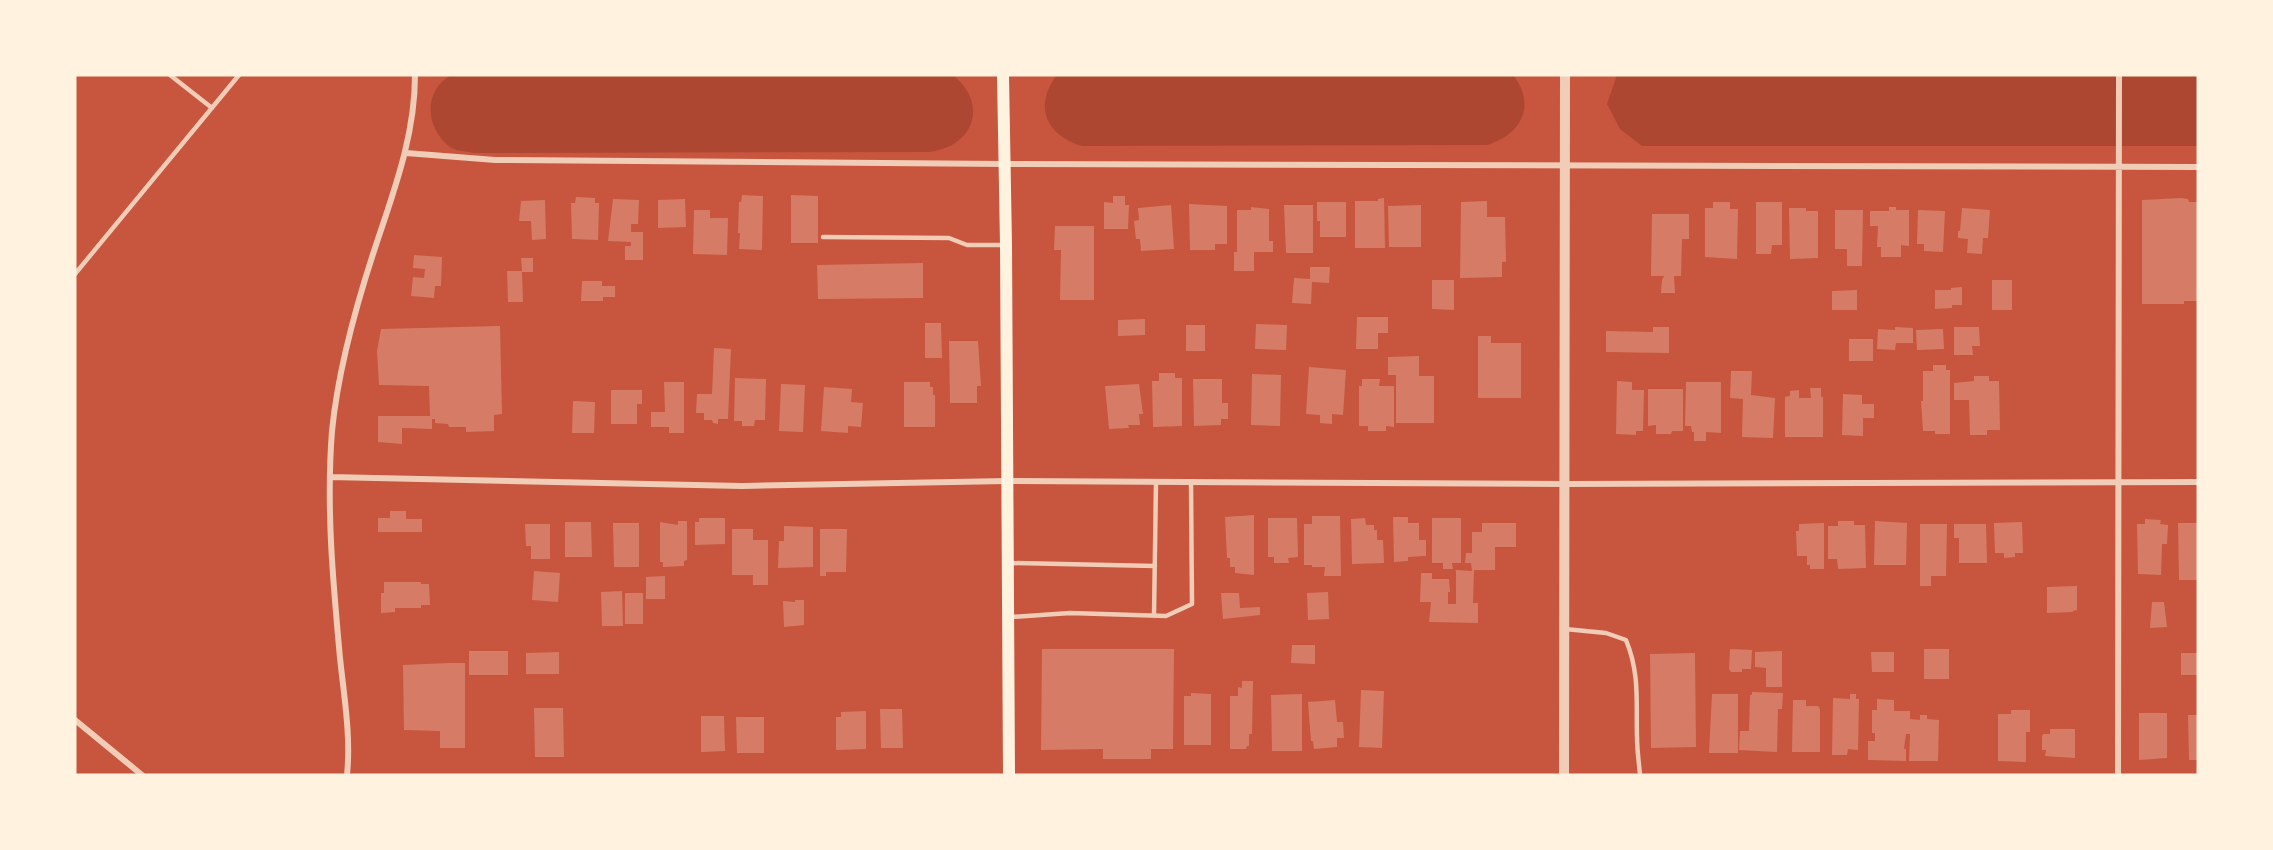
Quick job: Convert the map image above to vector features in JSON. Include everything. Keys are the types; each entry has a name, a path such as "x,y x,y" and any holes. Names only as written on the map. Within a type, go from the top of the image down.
{"main road":[{"path":"1003,75 1009,775"}],"street":[{"path":"347,775 348,737 330,528 332,431 345,353 365,278 406,153 412,118 415,75"},
{"path":"1564,775 1565,75"},
{"path":"2118,775 2119,75"},
{"path":"406,153 495,160 1005,164 2198,167"},
{"path":"330,477 742,486 1007,481 1565,484 2198,482"},
{"path":"75,720 142,775"}],"lane":[{"path":"170,75 212,108"},
{"path":"75,274 239,75"},
{"path":"823,237 949,238 967,246 1006,245"},
{"path":"1154,616 1156,482"},
{"path":"1008,617 1070,613 1166,616 1192,604 1191,482"},
{"path":"1008,563 1155,566"},
{"path":"1565,629 1606,633 1626,640 1634,660 1640,775"}],"shaded area":[{"path":"451,75 953,75 964,86 971,99 973,111 966,133 957,142 929,152 473,153 450,147 436,130 432,120 432,100 436,90"},
{"path":"1057,75 1513,75 1524,97 1524,108 1522,118 1509,134 1487,145 1082,146 1060,135 1047,118 1046,98"},
{"path":"1617,75 2198,75 2198,146 1642,146 1620,129 1607,104"}],"building":[{"path":"742,195 763,196 762,250 739,249 739,202 741,202"},
{"path":"791,195 818,196 818,243 791,243"},
{"path":"1113,196 1125,196 1125,205 1129,205 1128,229 1104,229 1104,202 1113,203"},
{"path":"576,197 595,198 595,203 599,203 598,240 572,239 571,203 575,203"},
{"path":"1384,198 1385,248 1355,248 1355,201 1378,201"},
{"path":"613,199 639,200 638,224 631,224 631,232 643,232 643,260 625,260 625,246 631,246 631,242 608,241"},
{"path":"685,199 686,227 658,228 658,200"},
{"path":"2188,199 2189,202 2198,202 2198,301 2184,301 2184,304 2142,304 2142,200"},
{"path":"545,200 546,239 532,240 531,221 519,221 521,201"},
{"path":"1487,201 1487,217 1505,217 1506,262 1502,262 1502,277 1460,278 1461,202"},
{"path":"1317,202 1346,202 1346,237 1320,237"},
{"path":"1713,202 1730,202 1730,209 1738,209 1737,259 1705,257 1705,208 1713,208"},
{"path":"1756,202 1782,202 1782,245 1772,245 1771,254 1756,254"},
{"path":"1189,204 1227,206 1227,244 1215,244 1215,250 1190,250"},
{"path":"1171,205 1174,249 1141,251 1140,239 1136,239 1134,221 1139,220 1138,208"},
{"path":"1284,205 1313,205 1313,253 1286,253"},
{"path":"1421,205 1421,247 1389,247 1388,206"},
{"path":"1251,207 1269,209 1269,241 1273,241 1273,252 1254,252 1254,271 1234,271 1234,252 1237,252 1237,210 1251,210"},
{"path":"1889,207 1896,207 1896,210 1909,210 1909,246 1901,245 1901,257 1881,257 1881,247 1877,247 1878,226 1870,226 1870,211 1889,211"},
{"path":"1789,208 1818,211 1818,258 1790,259"},
{"path":"1962,208 1990,210 1988,238 1983,238 1982,254 1967,253 1968,239 1958,238"},
{"path":"694,210 710,210 710,218 728,218 727,255 693,254"},
{"path":"1835,210 1863,210 1862,266 1847,266 1847,249 1835,249"},
{"path":"1918,210 1945,211 1943,252 1924,251 1924,244 1917,244"},
{"path":"1652,214 1689,214 1689,239 1682,239 1681,276 1674,276 1675,293 1661,293 1664,276 1651,276"},
{"path":"1055,226 1094,226 1094,300 1060,300 1061,250 1054,250"},
{"path":"414,255 442,257 441,286 435,286 434,298 411,296 413,277 424,278 425,269 413,268"},
{"path":"521,258 533,258 533,272 522,272 523,302 508,302 507,271 522,271"},
{"path":"923,263 923,298 818,299 817,265"},
{"path":"1310,267 1330,267 1329,283 1312,282 1311,304 1292,303 1294,278 1310,279"},
{"path":"1432,280 1454,280 1454,310 1432,309"},
{"path":"1992,280 2012,280 2012,310 1992,310"},
{"path":"582,281 602,281 602,286 615,286 615,297 603,297 603,301 581,301"},
{"path":"1962,287 1962,305 1935,309 1935,290"},
{"path":"1857,290 1857,310 1832,310 1832,291"},
{"path":"1357,317 1388,317 1388,333 1378,333 1378,349 1356,349"},
{"path":"1145,319 1145,335 1118,336 1118,320"},
{"path":"925,323 941,323 942,358 925,358"},
{"path":"1256,324 1287,325 1286,350 1255,349"},
{"path":"1186,325 1205,325 1205,351 1186,351"},
{"path":"500,326 502,414 494,415 494,431 466,432 466,427 449,427 448,424 435,423 435,419 432,419 432,429 402,428 402,444 378,442 378,416 430,416 429,386 379,385 377,351 381,329"},
{"path":"1653,327 1669,327 1669,353 1606,352 1606,331 1653,332"},
{"path":"1895,327 1913,328 1913,343 1896,343 1895,350 1877,349 1878,329 1895,330"},
{"path":"1954,327 1979,327 1980,346 1972,346 1973,355 1954,355"},
{"path":"1943,329 1944,349 1917,350 1916,330"},
{"path":"1478,336 1491,336 1491,343 1521,343 1521,398 1478,398"},
{"path":"1849,339 1873,339 1873,361 1849,361"},
{"path":"949,341 978,341 981,386 977,386 977,403 950,403"},
{"path":"714,348 731,349 728,419 718,419 718,424 713,423 712,420 704,420 704,413 696,413 697,394 712,394"},
{"path":"1419,356 1419,376 1434,376 1434,423 1396,423 1396,375 1388,375 1388,357"},
{"path":"1933,365 1946,365 1946,370 1950,370 1950,434 1923,431 1921,401 1923,401 1923,371 1933,371"},
{"path":"1309,367 1346,370 1343,415 1332,414 1332,424 1320,423 1320,415 1306,414"},
{"path":"1731,371 1752,371 1751,395 1775,398 1773,438 1742,437 1743,399 1730,398"},
{"path":"1159,373 1175,373 1175,378 1182,378 1182,426 1153,427 1152,381 1159,381"},
{"path":"1252,374 1281,375 1280,426 1251,425"},
{"path":"1974,376 1989,376 1989,381 1999,381 2000,430 1987,430 1987,435 1970,435 1969,400 1954,400 1954,383 1974,381"},
{"path":"735,378 766,379 765,420 755,420 754,426 742,426 742,421 734,421"},
{"path":"1193,379 1222,379 1222,403 1228,403 1228,419 1221,419 1221,425 1194,426"},
{"path":"1362,379 1380,379 1379,386 1394,386 1394,427 1386,426 1386,431 1368,431 1368,426 1359,426 1359,386 1362,386"},
{"path":"1617,381 1632,382 1632,390 1644,390 1643,431 1636,431 1636,435 1616,434"},
{"path":"664,382 684,382 684,433 669,433 669,427 651,427 651,412 665,412"},
{"path":"904,382 930,382 933,395 935,395 935,427 904,427"},
{"path":"1686,382 1721,382 1721,433 1706,432 1706,441 1694,441 1691,426 1685,426"},
{"path":"781,384 805,385 803,432 779,431"},
{"path":"1139,384 1143,414 1139,414 1140,425 1109,429 1105,386"},
{"path":"824,387 852,389 851,402 863,403 861,427 848,426 848,433 821,431"},
{"path":"1810,388 1821,388 1823,437 1785,437 1785,397 1790,396 1790,391 1799,390 1799,398 1811,398"},
{"path":"1648,389 1683,389 1683,431 1656,434 1656,425 1648,426"},
{"path":"611,390 642,390 642,404 637,404 637,424 611,424"},
{"path":"1843,394 1862,395 1862,404 1874,404 1874,418 1863,418 1863,436 1842,435"},
{"path":"573,401 595,402 594,433 572,433"},
{"path":"390,511 406,511 406,519 422,519 422,532 378,532 378,518 390,518"},
{"path":"1254,515 1254,575 1235,573 1235,567 1230,567 1230,558 1227,558 1225,517"},
{"path":"1312,516 1340,516 1341,576 1324,576 1325,567 1304,565 1304,524 1312,524"},
{"path":"1393,517 1408,517 1408,523 1419,523 1419,540 1426,540 1426,556 1408,557 1408,561 1394,562"},
{"path":"699,518 725,518 725,544 695,545 695,522 699,522"},
{"path":"1268,518 1297,518 1298,557 1288,558 1289,563 1274,563 1274,557 1268,557"},
{"path":"1365,518 1366,525 1374,525 1374,530 1377,530 1377,540 1383,540 1384,563 1352,564 1351,519"},
{"path":"1432,518 1461,518 1461,563 1452,563 1453,569 1443,569 1443,563 1432,563"},
{"path":"2145,519 2161,520 2160,524 2168,525 2167,544 2162,544 2161,575 2138,574 2137,524 2145,524"},
{"path":"678,521 687,521 687,560 684,561 684,566 663,567 663,562 660,562 660,522 678,525"},
{"path":"1838,521 1854,521 1854,525 1865,525 1866,568 1838,569 1837,559 1828,559 1828,526 1838,526"},
{"path":"1875,521 1907,523 1906,565 1874,565"},
{"path":"565,522 591,522 592,557 565,557"},
{"path":"2022,522 2023,553 2015,553 2015,557 2004,558 2004,553 1995,553 1994,523"},
{"path":"613,523 639,523 639,567 614,567"},
{"path":"1482,523 1516,523 1516,547 1495,547 1495,570 1474,570 1473,603 1478,603 1478,623 1429,622 1431,602 1420,602 1421,573 1432,573 1432,579 1449,579 1448,604 1456,604 1456,570 1472,571 1471,563 1465,563 1466,553 1472,553 1472,532 1482,532"},
{"path":"1824,523 1824,569 1810,569 1810,565 1807,565 1807,556 1797,556 1796,531 1799,531 1799,524"},
{"path":"2178,523 2198,523 2198,580 2179,580"},
{"path":"525,524 550,524 550,559 531,559 531,546 526,546"},
{"path":"1920,524 1947,524 1946,576 1931,576 1931,586 1920,586"},
{"path":"1954,524 1986,524 1987,563 1959,563 1959,538 1954,538"},
{"path":"784,526 813,527 813,567 778,568 779,541 784,541"},
{"path":"732,529 753,529 753,540 768,540 768,585 753,585 753,575 732,575"},
{"path":"820,529 847,529 846,572 826,572 826,576 820,576"},
{"path":"534,571 560,573 558,602 532,600"},
{"path":"665,576 665,599 646,599 646,577"},
{"path":"384,582 429,584 430,605 421,605 421,608 395,608 395,612 381,613 381,593 384,593"},
{"path":"2077,586 2077,610 2047,613 2047,587"},
{"path":"622,591 623,626 602,626 601,592"},
{"path":"1328,592 1329,619 1308,620 1307,593"},
{"path":"625,593 643,593 643,624 625,624"},
{"path":"1221,593 1239,593 1240,608 1260,607 1260,615 1223,619"},
{"path":"795,600 804,600 804,625 784,627 783,601 795,602"},
{"path":"2152,602 2164,602 2167,627 2150,628"},
{"path":"1292,645 1315,645 1315,664 1291,663"},
{"path":"1042,649 1174,649 1173,749 1151,749 1151,759 1103,759 1103,749 1041,750"},
{"path":"1730,649 1752,650 1751,669 1731,672 1729,669"},
{"path":"1924,649 1949,649 1949,679 1924,679"},
{"path":"469,651 508,651 508,675 469,675"},
{"path":"1782,651 1782,687 1766,687 1766,668 1755,667 1755,652"},
{"path":"559,652 559,674 526,674 526,653"},
{"path":"1871,652 1894,652 1894,672 1872,672"},
{"path":"1695,653 1696,747 1651,748 1650,654"},
{"path":"2181,653 2198,653 2198,675 2181,675"},
{"path":"465,663 465,748 440,748 440,731 404,730 403,665"},
{"path":"1242,681 1253,681 1252,734 1249,734 1249,746 1246,749 1230,749 1230,696 1238,696 1238,687 1242,688"},
{"path":"1361,690 1384,691 1382,748 1359,747"},
{"path":"1752,692 1783,693 1782,709 1778,709 1777,752 1739,750 1740,731 1749,731"},
{"path":"1191,693 1211,694 1211,745 1184,745 1184,696 1191,696"},
{"path":"1302,694 1302,751 1272,751 1271,695"},
{"path":"1712,694 1738,694 1738,753 1709,753"},
{"path":"1850,694 1856,694 1856,699 1859,699 1858,750 1848,749 1847,755 1832,755 1833,698 1850,699"},
{"path":"1877,699 1894,700 1894,711 1910,711 1910,719 1920,720 1920,715 1927,715 1927,719 1939,720 1938,761 1909,761 1910,734 1906,734 1904,749 1906,749 1906,761 1868,760 1868,741 1875,741 1875,733 1872,733 1872,710 1877,710"},
{"path":"1335,700 1337,722 1343,722 1344,738 1337,738 1337,747 1314,749 1313,741 1311,741 1308,702"},
{"path":"1793,700 1806,700 1806,706 1818,706 1820,709 1820,752 1792,752"},
{"path":"534,708 563,708 564,757 535,757"},
{"path":"880,709 902,709 903,748 881,748"},
{"path":"2011,710 2030,710 2030,732 2026,732 2026,762 1998,761 1998,714 2011,714"},
{"path":"866,711 866,749 836,750 836,717 841,717 841,712"},
{"path":"2139,713 2167,713 2167,758 2139,760"},
{"path":"2188,715 2198,715 2198,760 2189,760"},
{"path":"701,716 724,716 725,751 701,752"},
{"path":"736,717 764,717 764,753 737,753"},
{"path":"2050,729 2075,729 2075,758 2045,756 2046,750 2042,750 2042,736 2050,734"}]}
